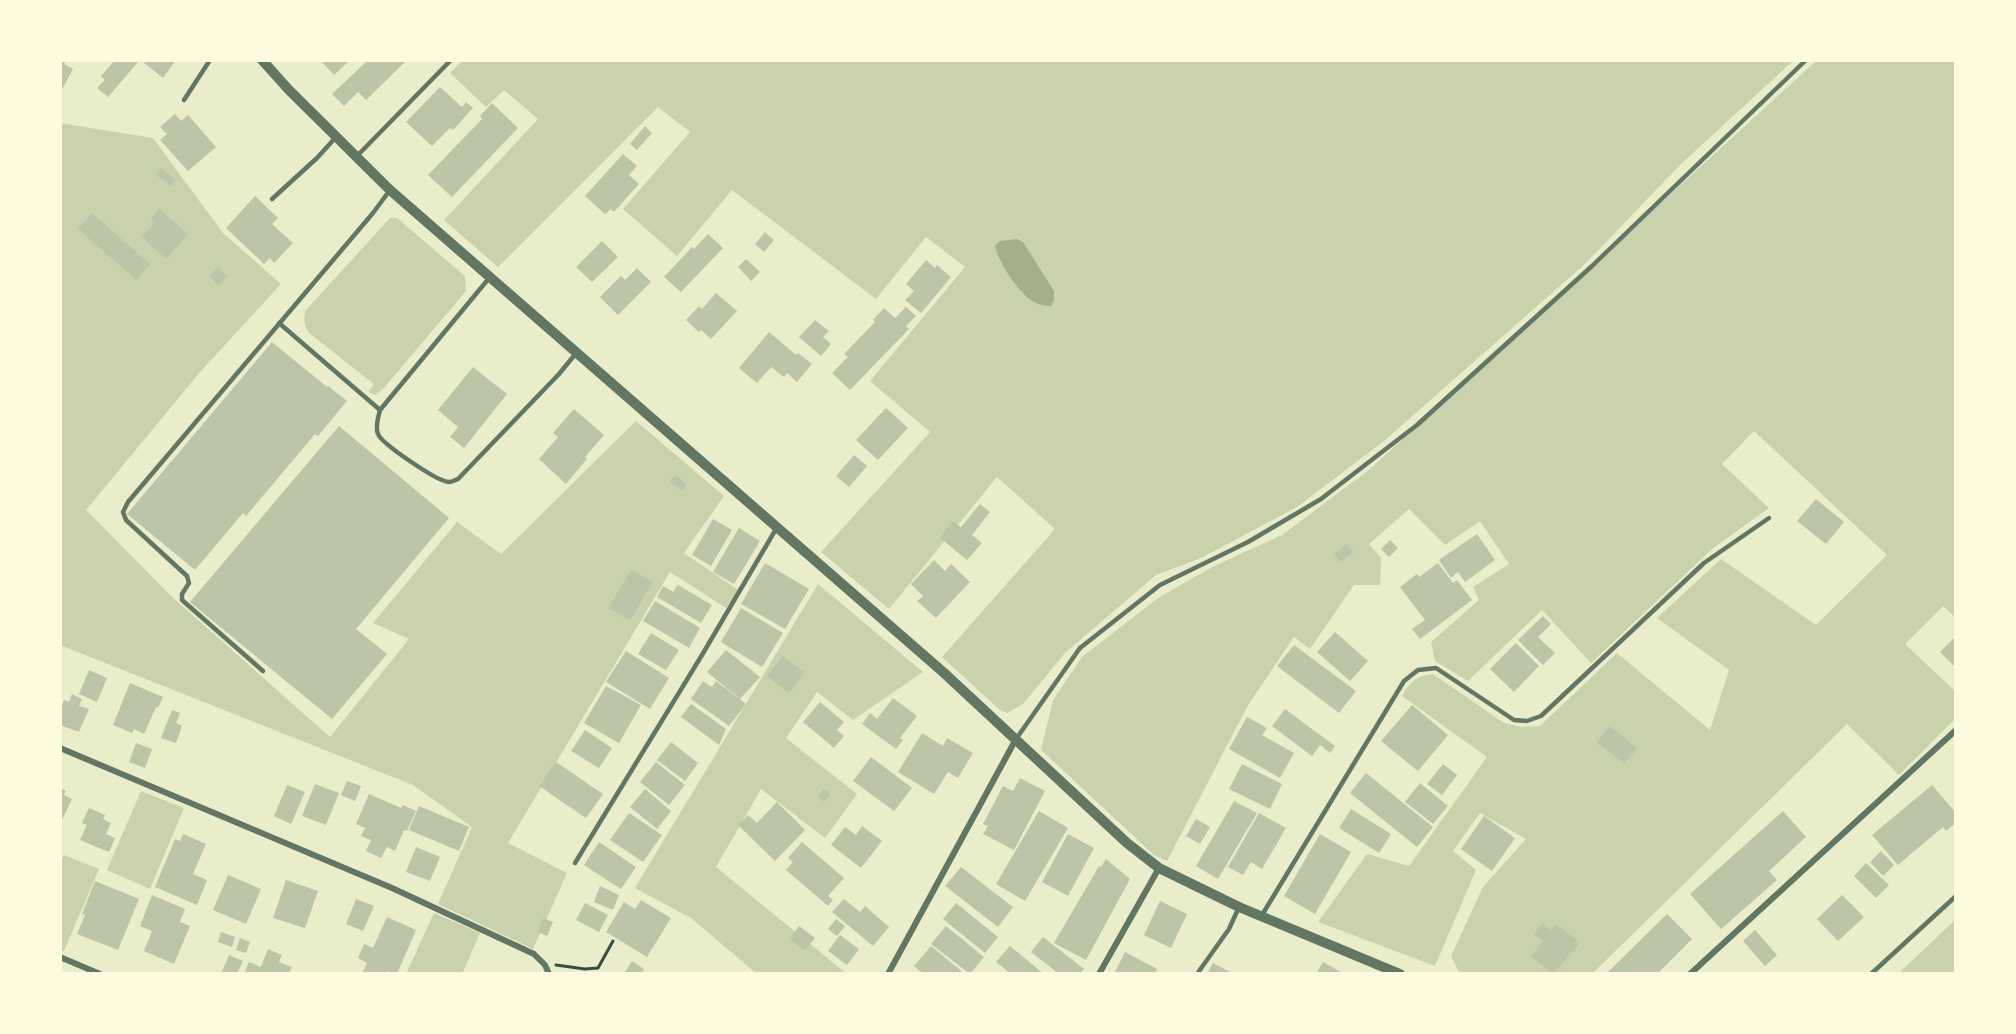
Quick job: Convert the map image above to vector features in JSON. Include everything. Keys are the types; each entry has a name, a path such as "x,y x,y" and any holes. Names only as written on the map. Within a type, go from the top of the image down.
{"street":[{"path":"262,60 289,90 390,190 943,672 1127,843 1159,868 1239,907 1376,969 1400,974"},
{"path":"1690,974 1956,730"},
{"path":"888,974 1017,739"},
{"path":"60,748 392,888 534,954 545,965 549,974"},
{"path":"1099,974 1159,868"},
{"path":"60,957 100,974"}],"lane":[{"path":"184,100 210,60"},
{"path":"356,158 451,60"},
{"path":"1017,739 1080,648 1160,585 1248,542 1321,499 1418,425 1592,266 1806,60"},
{"path":"272,199 317,158 336,137"},
{"path":"263,671 182,600 182,594 189,583 187,576 126,520 123,512 128,502 390,190"},
{"path":"490,277 380,410 377,423 378,434 387,444 438,479 449,482 458,479 559,374 577,352"},
{"path":"279,323 380,410"},
{"path":"1262,916 1404,681 1418,670 1436,668 1514,720 1527,721 1541,716 1704,562 1769,518"},
{"path":"574,863 702,655 777,527"},
{"path":"1871,974 1956,896"},
{"path":"1197,974 1229,929 1239,907"}],"path":[{"path":"545,965 567,965 594,970 598,968 613,941"}],"shaded area":[{"path":"463,60 1794,60 1680,165 1586,263 1384,441 1297,507 1201,558 1156,575 1065,653 1023,704 1007,713 1000,710 942,657 1055,529 997,477 889,609 821,552 930,432 870,381 965,267 926,237 876,299 732,190 677,256 623,209 690,132 658,107 498,267 444,220 538,119 504,90 486,107 450,73"},
{"path":"1817,60 1956,60 1956,618 1943,606 1905,644 1956,692 1956,718 1899,775 1847,724 1592,974 1460,974 1451,956 1483,887 1526,839 1480,813 1453,851 1476,870 1435,966 1318,922 1367,854 1409,866 1487,757 1402,696 1414,680 1433,674 1504,723 1521,727 1540,726 1617,653 1710,730 1729,670 1657,618 1721,559 1816,625 1887,555 1754,431 1722,464 1769,508 1712,549 1591,663 1542,610 1468,681 1435,661 1431,642 1479,600 1473,587 1509,564 1480,521 1445,545 1409,509 1369,544 1381,558 1380,585 1354,585 1310,649 1294,637 1248,705 1167,861 1154,855 1041,750 1053,700 1082,657 1158,598 1214,566 1282,535 1369,470"},
{"path":"60,123 153,138 223,233 281,284 201,371 86,510 171,596 330,737 409,639 373,623 457,522 501,554 636,421 724,496 684,553 738,590 726,608 670,572 508,843 567,873 533,949 438,904 472,827 413,785 60,645"},
{"path":"390,218 397,218 465,276 466,291 376,395 368,392 374,384 309,333 304,316 306,310"},
{"path":"1017,239 1023,242 1054,291 1051,306 1036,303 1024,294 1001,261 995,246 1000,241"},
{"path":"818,584 923,672 853,720 817,692 786,738 857,794 825,838 761,789 716,867 847,974 757,974 691,918 635,888"},
{"path":"141,791 184,808 150,889 107,870"},
{"path":"64,855 99,869 64,951 60,950 60,863"},
{"path":"434,913 480,933 462,974 406,974"},
{"path":"1956,919 1956,974 1898,974"}],"building":[{"path":"60,60 67,60 64,64 73,69 60,93"},
{"path":"115,60 136,60 138,62 108,97 97,88 105,80 101,76"},
{"path":"146,60 176,60 163,78 144,63"},
{"path":"320,60 350,60 334,75"},
{"path":"368,60 403,60 405,62 366,100 358,92 344,106 332,94"},
{"path":"440,87 462,107 466,102 473,108 453,130 450,128 432,146 406,122"},
{"path":"492,103 518,128 452,197 428,175 482,119 480,116"},
{"path":"175,114 181,121 188,115 216,147 188,171 160,140 167,134 160,127"},
{"path":"645,126 652,133 637,150 630,144"},
{"path":"623,154 637,166 629,175 639,184 614,212 611,209 605,214 585,196"},
{"path":"161,168 176,180 171,186 156,175"},
{"path":"255,196 278,218 272,224 293,243 274,263 270,258 264,264 226,228"},
{"path":"159,209 188,234 166,259 142,237 155,222 151,219"},
{"path":"92,213 150,264 136,280 78,229"},
{"path":"765,232 774,240 764,252 755,244"},
{"path":"708,234 723,248 681,292 664,277 692,247 694,249"},
{"path":"602,241 618,257 592,282 576,267"},
{"path":"746,259 760,272 751,281 738,267"},
{"path":"926,260 935,268 937,265 951,277 921,313 905,300 914,291 906,284"},
{"path":"218,267 227,277 218,285 209,276"},
{"path":"637,268 651,282 618,315 600,297 621,276 625,280"},
{"path":"716,293 737,311 711,339 686,320 699,306 702,309"},
{"path":"906,307 916,316 906,326 909,329 850,390 832,373 848,357 844,354 875,322 873,320 884,308 895,318"},
{"path":"815,320 829,331 823,337 831,344 821,356 799,337"},
{"path":"769,332 796,355 798,353 812,364 797,382 787,373 784,377 771,367 757,383 739,368"},
{"path":"272,342 347,401 318,436 315,434 246,516 243,513 195,570 127,514"},
{"path":"473,367 507,394 464,448 450,437 458,427 438,410"},
{"path":"886,408 908,428 878,460 856,440"},
{"path":"574,409 604,435 566,484 539,459 558,437 553,433"},
{"path":"339,426 449,518 356,629 387,654 332,719 190,602"},
{"path":"854,455 867,466 849,487 836,476"},
{"path":"675,475 687,484 682,491 670,482"},
{"path":"1816,499 1844,522 1826,544 1797,521"},
{"path":"980,504 990,512 972,535 982,543 967,560 940,538 953,521 961,527"},
{"path":"713,519 732,530 711,566 692,555"},
{"path":"739,528 760,541 734,584 713,572"},
{"path":"1477,534 1495,560 1465,582 1458,572 1451,578 1439,560"},
{"path":"1390,540 1398,548 1389,557 1381,549"},
{"path":"1347,544 1353,552 1341,562 1334,554"},
{"path":"934,560 945,571 951,564 970,582 936,618 917,601 923,596 911,584"},
{"path":"765,563 809,589 785,629 741,604"},
{"path":"1438,563 1453,583 1457,580 1472,600 1420,639 1412,629 1425,620 1400,587 1417,574 1419,577"},
{"path":"631,570 653,582 630,620 608,608"},
{"path":"678,585 712,605 701,623 657,597 663,586 673,592"},
{"path":"655,601 700,628 689,648 643,621"},
{"path":"741,608 783,633 762,667 721,642"},
{"path":"1543,616 1551,624 1538,637 1555,653 1543,665 1518,640"},
{"path":"1335,632 1368,661 1350,681 1317,652"},
{"path":"651,633 679,650 666,670 638,654"},
{"path":"1956,636 1956,668 1940,652"},
{"path":"1516,643 1539,666 1514,692 1490,669"},
{"path":"1294,645 1356,691 1339,713 1277,666"},
{"path":"726,650 760,677 740,699 707,672"},
{"path":"626,651 669,678 650,709 606,682"},
{"path":"782,656 804,672 789,693 767,676"},
{"path":"89,670 107,678 97,702 79,694"},
{"path":"703,681 712,687 716,681 746,704 729,726 691,699"},
{"path":"130,683 163,697 144,734 134,729 132,733 113,725"},
{"path":"606,686 641,705 619,743 584,723"},
{"path":"72,694 82,699 79,706 89,709 79,732 60,725 60,711 64,700 69,702"},
{"path":"893,698 917,716 900,738 903,740 896,749 862,724 870,713 877,719"},
{"path":"820,702 844,722 837,730 844,736 834,748 803,722"},
{"path":"691,704 726,729 719,745 681,717"},
{"path":"1412,705 1448,735 1418,771 1381,741"},
{"path":"1285,709 1335,746 1330,753 1320,745 1312,756 1272,726"},
{"path":"172,710 180,713 176,723 182,726 176,743 161,738"},
{"path":"1247,717 1267,728 1262,735 1294,753 1280,778 1229,749"},
{"path":"1610,726 1637,749 1624,764 1597,742"},
{"path":"585,730 612,748 599,768 571,751"},
{"path":"922,733 943,746 947,738 973,753 958,778 948,772 934,794 898,772"},
{"path":"671,742 698,763 685,781 657,760"},
{"path":"136,743 152,749 145,768 129,762"},
{"path":"871,757 912,788 894,811 853,781"},
{"path":"556,762 603,794 586,818 539,786"},
{"path":"656,762 685,785 669,805 640,782"},
{"path":"1242,764 1282,784 1270,809 1229,789"},
{"path":"1443,764 1457,775 1442,795 1427,784"},
{"path":"1366,773 1433,827 1417,847 1350,793"},
{"path":"1020,778 1045,791 1014,850 983,834 988,826 983,824 1003,786 1013,791"},
{"path":"347,781 361,786 355,801 341,795"},
{"path":"1420,783 1448,806 1433,824 1405,802"},
{"path":"315,784 339,793 326,825 302,816"},
{"path":"287,785 305,792 291,824 274,816"},
{"path":"1932,785 1956,813 1956,823 1946,831 1943,827 1898,865 1872,835"},
{"path":"60,788 66,791 64,795 72,799 60,824"},
{"path":"645,789 671,811 657,829 630,807"},
{"path":"823,789 831,794 824,802 817,797"},
{"path":"369,794 401,808 403,805 416,811 395,851 387,847 381,858 366,851 371,840 361,836 365,828 356,824"},
{"path":"1234,801 1257,813 1218,879 1196,866"},
{"path":"777,802 805,830 775,861 738,825 748,815 757,823"},
{"path":"419,806 469,827 459,851 409,830"},
{"path":"89,808 105,815 103,819 111,823 106,834 115,838 109,852 80,840 87,825 82,823"},
{"path":"1351,809 1391,834 1379,853 1339,828"},
{"path":"1039,811 1068,828 1025,901 996,884"},
{"path":"1783,811 1806,837 1769,871 1777,880 1721,929 1690,894"},
{"path":"629,813 662,835 643,862 610,840"},
{"path":"1259,813 1286,828 1262,869 1251,862 1243,875 1228,867"},
{"path":"1484,816 1515,838 1492,871 1461,849"},
{"path":"1196,819 1210,827 1200,844 1186,836"},
{"path":"862,826 882,841 861,868 831,845 845,827 856,835"},
{"path":"183,834 206,844 193,874 207,880 197,905 155,887 175,839 180,841"},
{"path":"1068,834 1094,848 1068,896 1042,882"},
{"path":"1320,834 1351,852 1315,914 1284,896"},
{"path":"599,842 636,867 621,889 584,865"},
{"path":"802,842 844,878 828,896 833,900 828,906 786,870 793,862 788,858"},
{"path":"416,847 440,857 430,881 406,872"},
{"path":"1881,851 1894,865 1883,876 1870,862"},
{"path":"1106,859 1130,879 1086,960 1054,943 1099,866 1101,867"},
{"path":"1866,863 1889,885 1876,898 1854,876"},
{"path":"961,867 1013,907 998,927 945,886"},
{"path":"228,875 261,889 246,924 213,910"},
{"path":"286,880 318,891 305,928 273,918"},
{"path":"95,881 139,899 118,950 77,934"},
{"path":"600,886 619,895 613,910 594,902"},
{"path":"152,895 185,909 180,922 190,926 174,964 144,951 152,931 140,926"},
{"path":"1842,895 1864,917 1838,941 1817,919"},
{"path":"356,899 374,906 363,931 346,924"},
{"path":"844,899 860,912 865,906 889,927 873,946 832,912"},
{"path":"641,900 671,918 647,957 606,932 624,902 635,909"},
{"path":"1160,901 1187,914 1171,948 1144,935"},
{"path":"585,903 608,915 599,932 576,920"},
{"path":"956,903 998,937 985,953 943,919"},
{"path":"1667,914 1692,939 1657,974 1610,974 1608,972"},
{"path":"387,917 416,930 397,974 388,971 387,974 362,974 367,963 358,958 364,944 373,948"},
{"path":"543,918 553,922 547,936 538,932"},
{"path":"836,919 845,926 837,936 828,929"},
{"path":"1543,923 1551,930 1556,924 1580,943 1553,974 1531,956 1543,941 1533,934"},
{"path":"799,926 815,938 805,951 790,939"},
{"path":"946,926 984,957 970,974 931,944"},
{"path":"1755,930 1777,955 1765,966 1743,941"},
{"path":"221,932 235,937 232,947 218,942"},
{"path":"840,935 859,949 847,965 828,951"},
{"path":"1043,937 1084,969 1080,974 1059,974 1031,952"},
{"path":"240,938 250,942 246,953 236,950"},
{"path":"931,946 965,974 924,974 914,966"},
{"path":"1010,946 1044,974 1011,974 996,962"},
{"path":"268,949 282,955 279,962 292,967 289,974 244,974 249,962 261,967"},
{"path":"1125,952 1157,969 1155,974 1114,974"},
{"path":"229,955 243,961 237,974 221,974"},
{"path":"632,961 644,969 641,974 624,974"},
{"path":"1323,962 1344,974 1316,974"},
{"path":"1213,963 1234,974 1207,974"}]}
